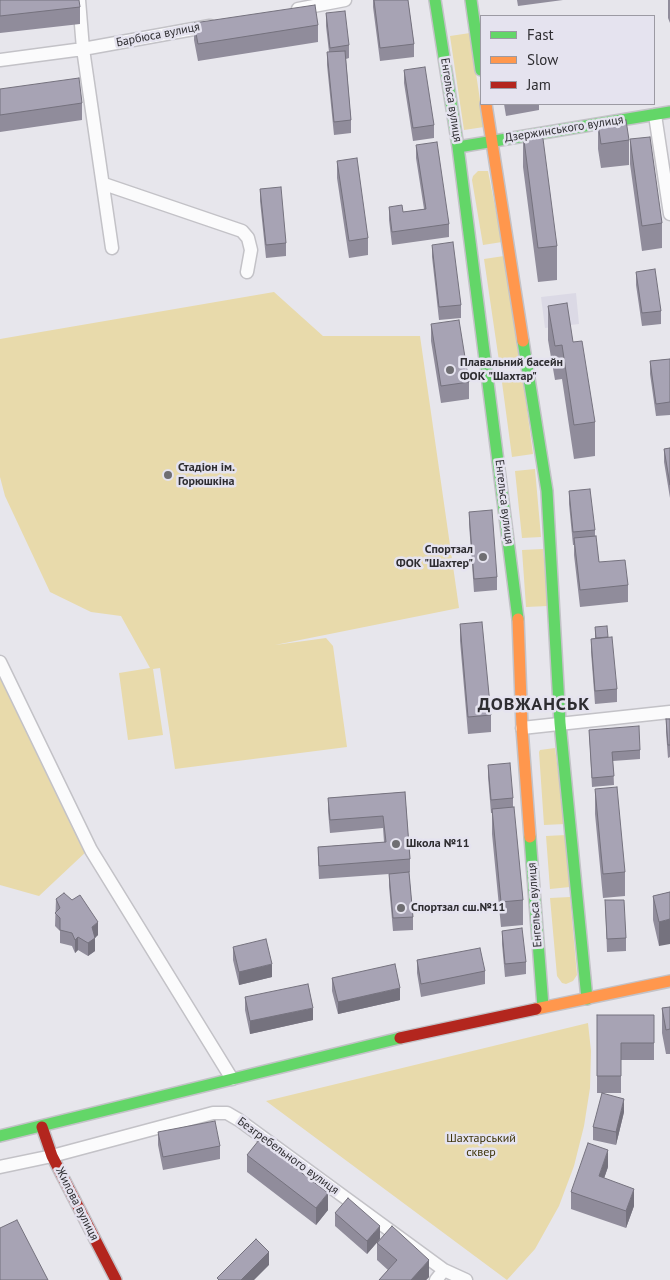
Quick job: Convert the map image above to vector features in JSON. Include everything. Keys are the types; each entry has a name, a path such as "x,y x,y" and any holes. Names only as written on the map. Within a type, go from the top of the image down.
{"street":[{"path":"79,0 83,49 112,248"},
{"path":"287,11 345,0"},
{"name":"Енгельса вулиця","path":"435,0 458,147 518,613 522,728 543,1006"},
{"path":"471,0 480,63"},
{"name":"Барбюса вулиця","path":"0,60 83,49 219,24"},
{"path":"486,105 547,491 560,723 587,999"},
{"name":"Дзержинського вулиця","path":"458,147 670,112"},
{"path":"655,114 670,214"},
{"path":"104,184 242,231 248,238 251,250 247,272"},
{"path":"0,662 91,850 232,1079"},
{"path":"522,728 670,712"},
{"path":"0,1136 433,1030 670,981"},
{"name":"Безгребельного вулиця","path":"0,1167 52,1156 213,1113 227,1113 239,1120 440,1275 466,1280"},
{"name":"Жилова вулиця","path":"42,1127 52,1156 116,1280"}],"shaded area":[{"path":"576,293 579,324 545,328 541,297"}],"green space":[{"path":"470,33 484,127 464,130 450,36"},
{"path":"478,171 488,171 502,242 483,245 472,180"},
{"path":"504,256 519,358 499,361 484,259"},
{"path":"274,292 323,336 420,336 459,608 275,645 326,638 333,646 347,747 175,769 160,668 153,669 163,735 128,740 119,673 150,668 121,616 91,612 50,592 5,496 0,477 0,339"},
{"path":"522,372 533,454 512,457 501,375"},
{"path":"535,469 541,537 522,538 515,471"},
{"path":"543,549 548,606 526,607 522,550"},
{"path":"0,668 88,850 39,896 0,885"},
{"path":"555,748 565,824 544,825 539,752 540,750"},
{"path":"566,835 570,887 550,889 546,836"},
{"path":"570,897 577,975 573,981 566,984 562,983 557,976 550,898"},
{"name":"Шахтарський сквер","path":"588,1023 591,1051 590,1088 584,1126 574,1166 559,1206 535,1249 507,1280 266,1101"}],"building":[{"path":"0,0 79,0 80,7 0,16"},
{"path":"374,0 408,0 414,44 380,48"},
{"path":"315,5 318,25 198,44 194,23"},
{"path":"345,11 349,45 330,48 326,13"},
{"path":"345,51 351,120 334,122 327,52"},
{"path":"425,67 434,125 413,128 404,70"},
{"path":"79,78 82,103 0,115 0,89"},
{"path":"626,120 629,140 601,144 598,124"},
{"path":"542,131 557,246 538,248 523,133"},
{"path":"650,137 662,223 642,226 630,139"},
{"path":"437,142 449,224 392,232 389,207 402,205 403,212 426,209 416,145"},
{"path":"357,158 368,238 349,241 337,161"},
{"path":"281,187 286,243 266,245 260,189"},
{"path":"453,242 461,305 439,307 432,245"},
{"path":"655,269 661,311 642,313 636,272"},
{"path":"567,303 573,342 582,341 595,422 574,425 562,345 555,346 548,306"},
{"name":"Плавальний басейн ФОК \"Шахтар\"","path":"459,320 469,382 441,386 431,324"},
{"path":"670,359 670,402 656,404 650,361"},
{"path":"670,448 670,485 664,449"},
{"path":"590,489 595,530 573,532 569,491"},
{"name":"Спортзал ФОК \"Шахтер\"","path":"492,510 497,577 474,579 469,512"},
{"path":"596,536 599,562 625,560 628,585 580,590 574,538"},
{"path":"482,622 491,715 468,717 460,624"},
{"path":"607,626 608,637 596,638 595,627"},
{"path":"612,637 617,689 595,691 591,639"},
{"path":"666,719 670,719 670,745 668,745"},
{"path":"639,726 640,750 612,752 614,776 592,778 589,730"},
{"path":"510,763 513,798 491,800 488,765"},
{"path":"617,787 625,872 603,874 595,789"},
{"path":"405,792 410,859 319,866 318,847 386,842 383,816 330,820 328,798"},
{"path":"514,807 523,900 501,902 492,809"},
{"name":"Спортзал сш.№11","path":"409,872 413,917 393,918 389,874"},
{"path":"670,892 670,919 659,922 653,896"},
{"path":"64,893 72,900 80,895 98,922 92,927 95,938 88,943 78,937 75,940 72,933 60,930 60,918 55,913 60,908 56,899"},
{"path":"605,900 624,900 626,938 607,939"},
{"path":"522,928 526,962 505,964 502,931"},
{"path":"266,939 272,964 239,972 233,947"},
{"path":"480,948 485,971 421,984 417,960"},
{"path":"395,964 400,988 338,1002 332,978"},
{"path":"308,984 313,1008 250,1021 245,997"},
{"path":"670,1007 670,1029 666,1030 662,1008"},
{"path":"597,1015 654,1015 654,1043 621,1043 621,1076 597,1076"},
{"path":"602,1093 624,1099 616,1132 593,1127"},
{"path":"215,1121 220,1146 163,1157 158,1132"},
{"path":"259,1140 328,1193 316,1208 247,1155"},
{"path":"588,1143 608,1150 599,1176 634,1189 626,1211 571,1192"},
{"path":"348,1198 380,1226 367,1241 335,1213"},
{"path":"17,1220 48,1280 0,1280 0,1228"},
{"path":"392,1226 429,1260 411,1280 379,1280 397,1260 377,1243"},
{"path":"256,1239 269,1252 241,1280 219,1280 217,1278"}],"traffic: fast":[{"path":"435,0 458,147 518,619"},
{"path":"471,0 480,63"},
{"path":"458,147 670,112"},
{"path":"523,341 547,491 560,723 587,999"},
{"path":"530,837 543,1007"},
{"path":"0,1136 400,1038"}],"traffic: slow":[{"path":"486,105 523,341"},
{"path":"518,619 522,728 530,837"},
{"path":"536,1009 670,981"}],"traffic: jam":[{"path":"400,1038 536,1009"},
{"path":"42,1127 52,1156 116,1280"}],"place":[{"name":"Плавальний басейн ФОК \"Шахтар\"","path":"450,370"},
{"name":"Стадіон ім. Горюшкіна","path":"168,475"},
{"name":"Спортзал ФОК \"Шахтер\"","path":"483,557"},
{"name":"Школа №11","path":"396,844"},
{"name":"Спортзал сш.№11","path":"401,908"}],"district":[{"name":"ДОВЖАНСЬК","path":"534,705"}]}
